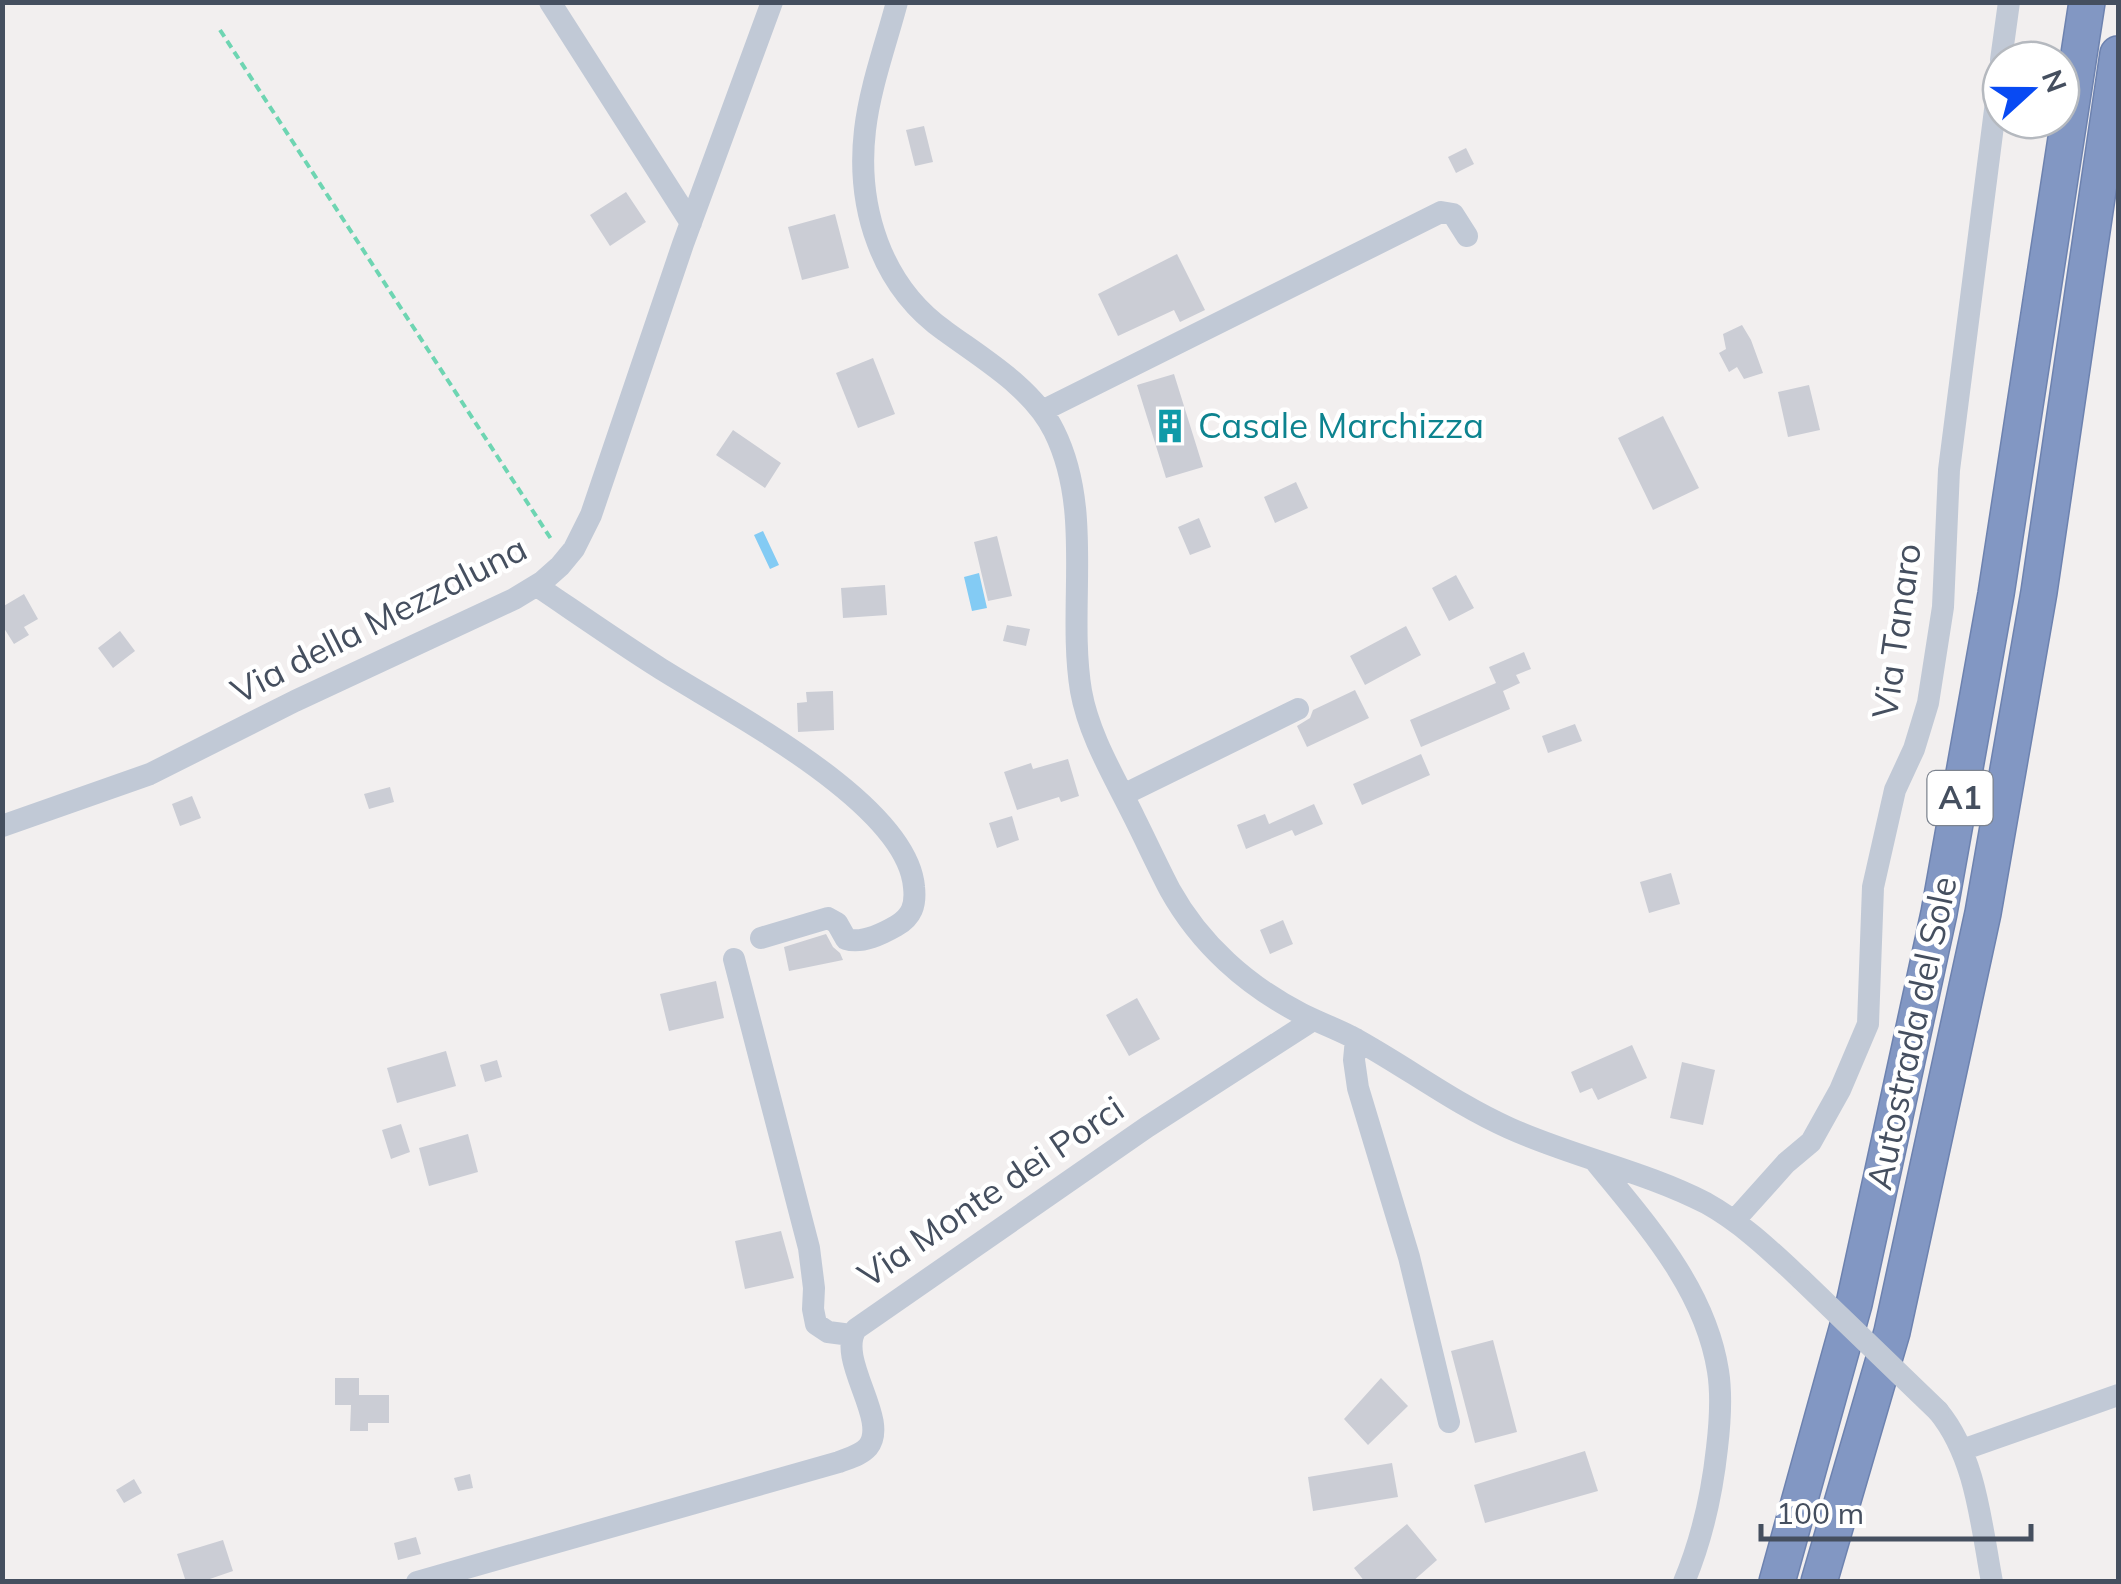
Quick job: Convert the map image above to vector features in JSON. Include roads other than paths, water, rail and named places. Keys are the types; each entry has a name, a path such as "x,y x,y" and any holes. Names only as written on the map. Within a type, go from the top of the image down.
{"highway":[{"name":"Autostrada del Sole","path":"1777,1582 1854,1304 1940,913 1996,594 2087,2"},
{"name":"Autostrada del Sole","path":"1820,1582 1892,1332 1983,913 2042,572 2118,54"}],"street":[{"path":"550,2 691,223"},
{"name":"Via della Mezzaluna","path":"2,826 150,774 294,701 485,614 537,586 565,560 584,530 604,482 691,223 772,2"},
{"path":"897,2 874,86 864,146 864,186 877,241 895,280 913,304 1016,385 1042,412 1063,452 1073,492 1078,662 1084,703 1096,738 1170,889 1203,939 1261,989 1466,1106 1504,1126 1680,1192 1734,1220 1938,1411 1952,1429 1972,1482 1992,1582"},
{"name":"Via Tanaro","path":"2004,40 2009,2"},
{"name":"Via Tanaro","path":"1734,1220 1811,1142 1840,1090 1868,1024 1873,887 1894,790 1914,749 1928,703 1943,608 1949,470 1991,140"},
{"path":"1042,412 1442,212 1454,214 1467,236"},
{"path":"537,586 817,767 864,806 901,852 913,878 914,896 910,916 898,925 856,942 846,939 837,923 828,918 761,938"},
{"path":"1124,796 1298,709"},
{"path":"734,959 809,1248 816,1324 828,1332 852,1336"},
{"name":"Via Monte dei Porci","path":"417,1582 859,1454 869,1446 874,1430 851,1351 852,1336 869,1318 1131,1138 1313,1020"},
{"path":"1356,1040 1358,1088 1409,1257 1450,1422"},
{"path":"1594,1160 1678,1270 1698,1305 1714,1350 1720,1392 1716,1460 1701,1536 1684,1582"},
{"path":"1962,1450 2118,1395"}],"water":[{"path":"763,531 779,565 770,569 754,535"},
{"path":"979,573 987,608 972,611 964,577"}],"place":[{"name":"Casale Marchizza","path":"1170,426"}]}
